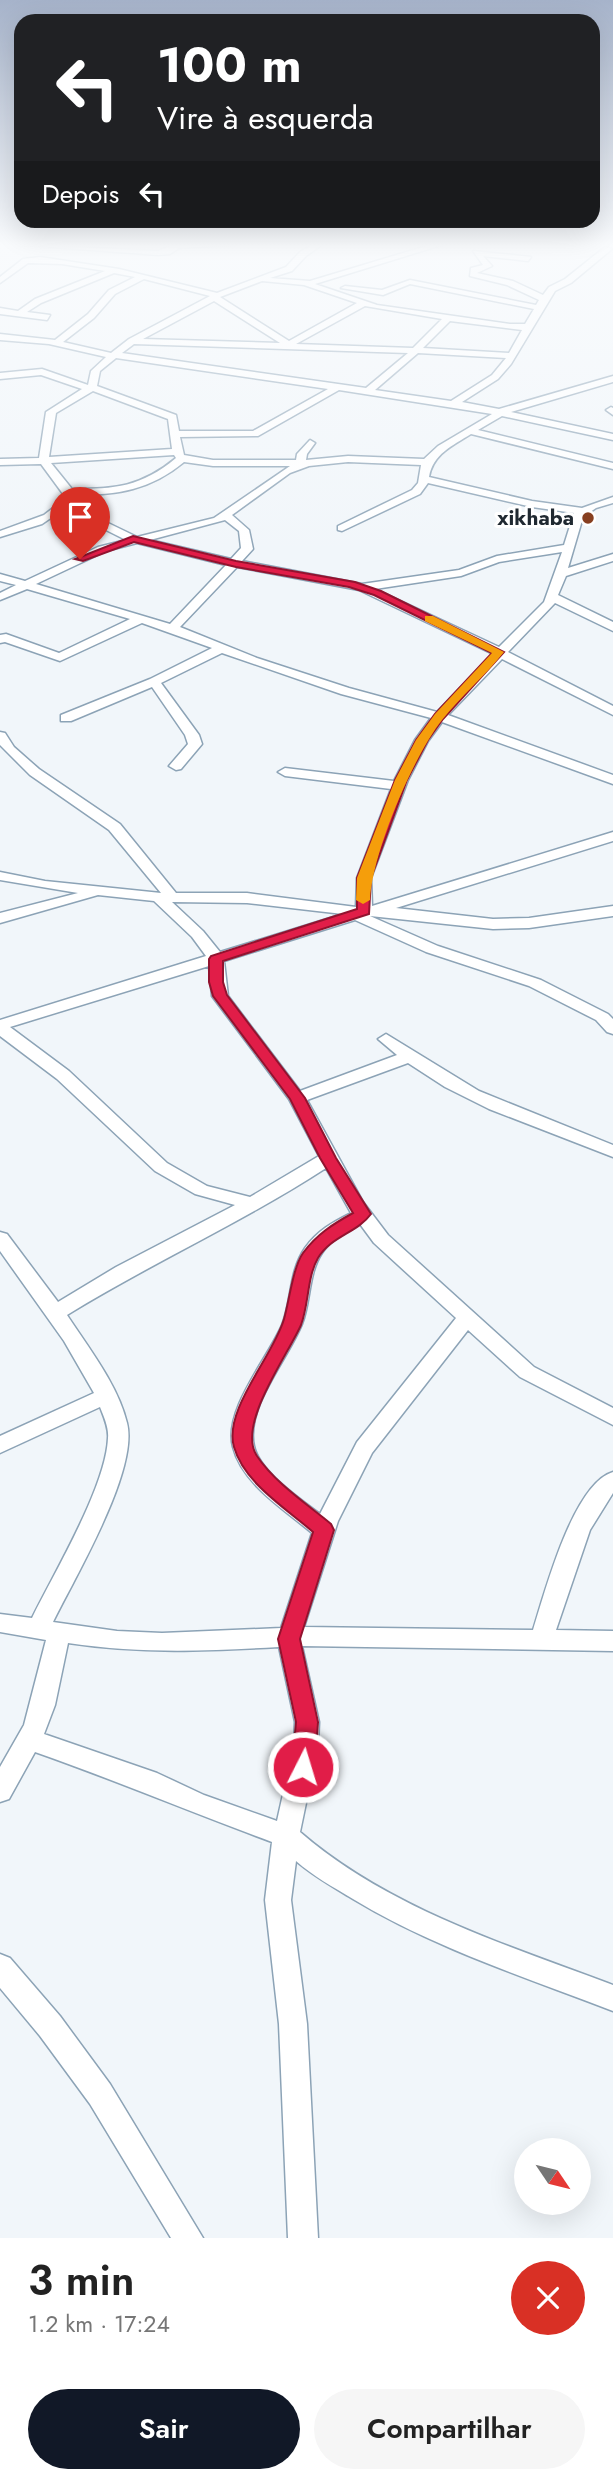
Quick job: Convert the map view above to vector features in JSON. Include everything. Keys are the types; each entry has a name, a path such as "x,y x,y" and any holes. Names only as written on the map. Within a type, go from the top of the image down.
{"street":[{"path":"80,348 114,356 454,403 613,437"},
{"path":"123,348 96,371 91,388 51,412 44,460 70,495 104,525 133,539 236,564 362,587 499,652 613,711"},
{"path":"349,348 512,356"},
{"path":"368,391 418,348"},
{"path":"454,403 495,377 517,348"},
{"path":"0,376 42,372 170,415 174,419 179,455"},
{"path":"342,527 416,492 424,479 427,461 442,448 501,412 613,379"},
{"path":"175,434 254,434 338,387"},
{"path":"469,431 613,466"},
{"path":"304,463 302,454 310,443"},
{"path":"70,495 130,490 164,473 179,455"},
{"path":"0,462 179,455 213,463 304,463 348,459 427,461"},
{"path":"0,597 102,549 226,516 279,475 304,463"},
{"path":"424,479 532,504 583,511"},
{"path":"0,534 42,521 63,507 70,495"},
{"path":"362,912 364,878 399,786 422,740 439,717 499,652 531,623 552,597 576,517 583,511 613,500"},
{"path":"172,628 236,564 247,549 247,535 226,516"},
{"path":"362,587 461,573 497,559 566,548"},
{"path":"561,570 610,560"},
{"path":"0,577 143,618 301,678 439,717 613,780"},
{"path":"552,597 613,627"},
{"path":"0,639 6,638 60,657 99,636 143,618"},
{"path":"66,718 154,682 222,648"},
{"path":"154,682 192,735 195,744 176,766"},
{"path":"0,736 6,746 43,777 121,832 165,897 216,959 216,982 220,996 297,1098 328,1158 362,1214 381,1239 527,1372 613,1417"},
{"path":"285,772 399,786"},
{"path":"0,1026 613,836"},
{"path":"0,876 45,885 165,897 276,900 362,912 493,924 529,923 613,911"},
{"path":"0,918 105,890"},
{"path":"362,912 432,949 535,983 612,1024"},
{"path":"0,1026 63,1075 162,1167 201,1190 252,1203"},
{"path":"386,1040 467,1094 530,1122 613,1151"},
{"path":"297,1098 410,1057"},
{"path":"54,1314 123,1272 252,1203 328,1158"},
{"path":"324,1530 263,1476 247,1458 242,1443 243,1427 252,1402 292,1323 309,1257 328,1235 362,1214"},
{"path":"0,1238 98,1381 120,1435 98,1503 48,1631 43,1705 29,1739 0,1791"},
{"path":"303,2238 293,2024 278,1900 286,1836 306,1745 307,1722 289,1639 324,1530 370,1436 467,1318"},
{"path":"0,1445 105,1396"},
{"path":"541,1640 592,1501 613,1479"},
{"path":"0,1623 117,1641 162,1643 322,1636 613,1641"},
{"path":"29,1739 148,1781 196,1803 286,1836 319,1865 400,1913 436,1930 613,1998"},
{"path":"0,1967 50,2026 100,2094 188,2238"}],"slow traffic":[{"path":"363,900 364,878 401,780 422,740 439,717 499,652 429,618"}],"place":[{"name":"xikhaba","path":"588,518"}],"route":[{"path":"80,559 133,539 236,564 352,584 377,593 499,652 439,717 422,740 401,780 364,878 364,911 216,959 216,982 220,996 270,1058 297,1098 328,1158 362,1214 328,1235 309,1257 292,1323 252,1402 243,1427 242,1443 247,1458 263,1476 324,1530 289,1639 307,1722 303,1767"}]}
